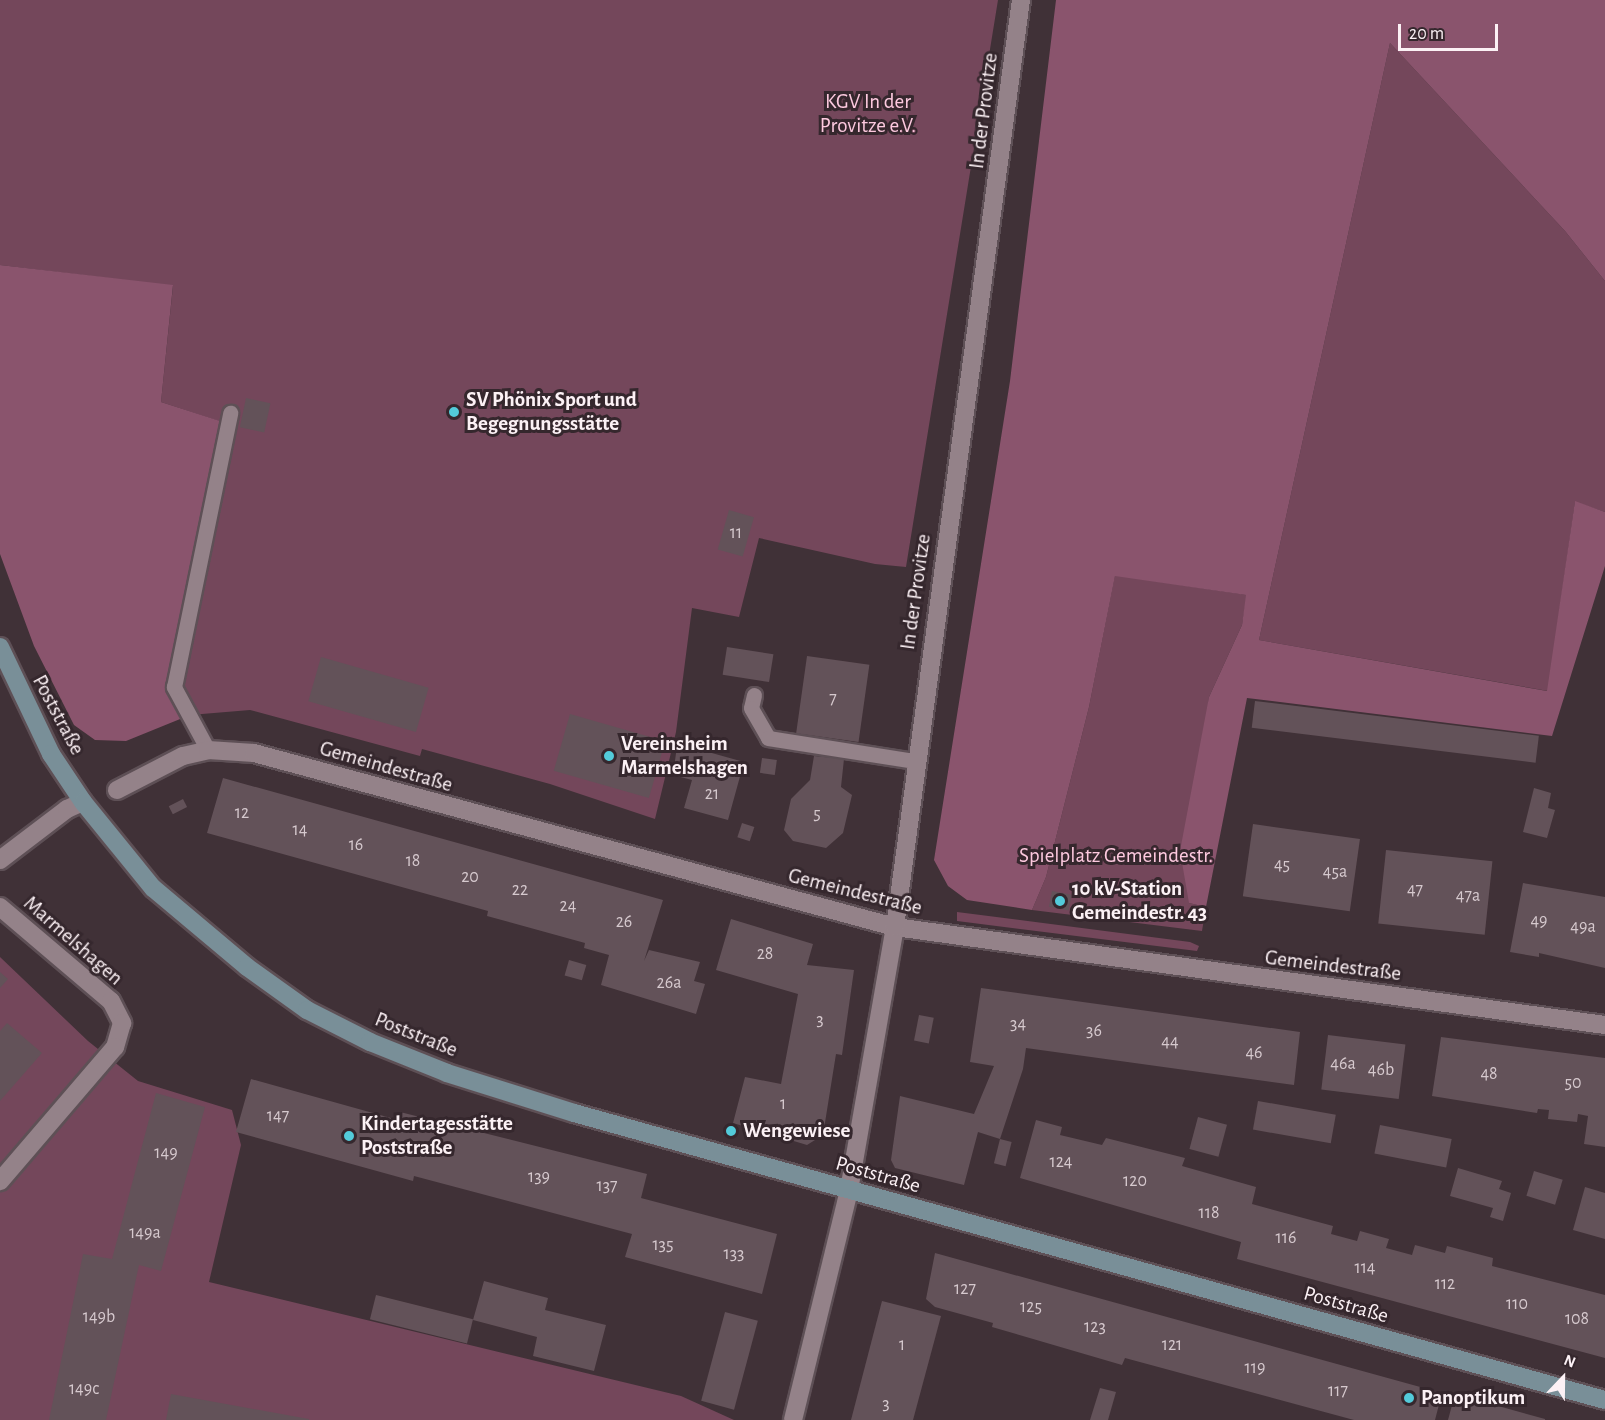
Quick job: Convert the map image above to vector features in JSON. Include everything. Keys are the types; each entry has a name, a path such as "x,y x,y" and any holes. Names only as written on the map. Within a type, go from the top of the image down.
{"street":[{"name":"In der Provitze","path":"849,1190 895,927 915,761 1021,0"},
{"name":"Poststraße","path":"0,647 51,754 83,802 153,888 200,931 307,1010 370,1042 512,1094 1605,1401"},
{"name":"Gemeindestraße","path":"117,790 157,766 208,750 254,753 895,927 1605,1025"},
{"path":"0,860 67,809 83,802"},
{"name":"Marmelshagen","path":"0,907 111,1001 122,1023 115,1047 0,1181"},
{"path":"793,1420 849,1190"}],"lane":[{"path":"208,750 174,687 230,413"},
{"path":"754,695 752,708 768,738 915,761"}],"green space":[{"name":"SV Phönix Sport und Begegnungsstätte","path":"0,0 998,0 906,567 875,564 759,538 739,617 692,608 676,732 655,819 550,784 422,749 420,756 250,710 190,715 166,687 219,421 161,402 173,286 0,265"},
{"path":"1390,43 1565,231 1605,281 1605,512 1575,502 1548,691 1259,640"},
{"name":"Spielplatz Gemeindestr.","path":"1115,575 1247,595 1242,625 1209,697 1189,903 1206,907 1202,931 1032,910 1046,877 1089,707"},
{"path":"957,912 1190,942 1199,946 1197,951 957,921"},
{"path":"0,957 88,1041 138,1081 232,1110 241,1145 209,1282 681,1396 734,1420 0,1420"}],"shaded area":[{"path":"1056,0 1605,0 1605,281 1565,231 1390,43 1259,640 1547,691 1575,501 1605,512 1605,566 1552,736 1247,698 1206,907 1189,903 1180,851 1209,697 1242,625 1246,595 1115,576 1089,707 1046,877 1032,910 967,900 948,886 934,860 1010,381"},
{"path":"0,265 173,285 161,402 220,421 166,687 190,715 126,741 95,740 74,725 34,646 0,554"}],"building":[{"path":"246,398 270,403 264,433 240,427"},
{"path":"729,510 754,517 743,557 718,549"},
{"path":"727,647 773,654 769,682 723,675"},
{"path":"807,656 869,665 859,742 796,733"},
{"path":"321,657 429,688 416,732 308,701"},
{"path":"1255,701 1539,736 1536,763 1252,728"},
{"name":"Vereinsheim Marmelshagen","path":"570,714 665,741 649,798 554,771"},
{"path":"678,739 702,743 701,750 744,762 728,820 684,808 692,780 673,775"},
{"path":"814,756 844,759 841,787 852,795 843,833 826,848 793,841 784,830 791,799 810,780"},
{"path":"762,758 777,760 775,775 760,773"},
{"path":"223,778 663,900 644,961 649,950 700,962 694,981 705,984 696,1014 601,985 609,955 584,948 585,943 487,916 488,911 207,833"},
{"path":"1534,788 1551,793 1548,808 1555,810 1547,838 1523,832"},
{"path":"183,799 187,807 173,814 169,806"},
{"path":"742,823 754,827 750,841 737,837"},
{"path":"1253,824 1360,839 1350,911 1243,896"},
{"path":"1386,850 1492,861 1485,935 1378,924"},
{"path":"1523,883 1605,897 1605,968 1539,953 1539,957 1510,952"},
{"name":"10 kV-Station Gemeindestr. 43","path":"1052,891 1072,895 1069,911 1049,907"},
{"path":"731,919 813,944 807,965 854,970 842,1055 836,1054 823,1135 807,1145 733,1123 745,1077 781,1084 798,994 716,970"},
{"path":"569,960 586,965 582,980 565,975"},
{"path":"0,972 8,979 0,988"},
{"path":"981,988 1300,1032 1294,1085 1026,1048 1023,1069 1000,1139 978,1132 964,1185 895,1168 891,1160 900,1096 974,1114 994,1066 970,1062"},
{"path":"919,1015 934,1018 929,1043 914,1041"},
{"path":"7,1023 42,1053 0,1101 0,1031"},
{"path":"1328,1035 1405,1045 1399,1099 1321,1090"},
{"path":"1441,1037 1605,1058 1605,1147 1584,1144 1588,1116 1578,1114 1577,1122 1548,1119 1549,1110 1538,1109 1537,1113 1432,1096"},
{"path":"251,1079 398,1120 400,1112 647,1174 641,1198 777,1234 762,1294 625,1257 632,1234 414,1176 413,1181 236,1132"},
{"path":"156,1093 205,1107 161,1271 139,1265 106,1420 49,1420 83,1254 112,1259"},
{"path":"1258,1101 1336,1115 1331,1143 1253,1130"},
{"path":"1198,1117 1227,1125 1218,1157 1189,1149"},
{"path":"1036,1120 1062,1127 1060,1135 1102,1145 1106,1138 1185,1158 1182,1166 1256,1187 1252,1204 1333,1226 1331,1234 1357,1241 1360,1231 1389,1239 1386,1248 1412,1255 1415,1245 1445,1253 1447,1246 1493,1258 1492,1266 1605,1295 1605,1358 1237,1259 1241,1242 1020,1178"},
{"path":"1380,1125 1452,1139 1446,1167 1374,1153"},
{"path":"1000,1139 1012,1142 1006,1166 994,1163"},
{"path":"1458,1168 1502,1181 1499,1189 1511,1193 1503,1221 1490,1217 1493,1208 1450,1196"},
{"path":"1534,1171 1563,1180 1555,1205 1526,1196"},
{"path":"1585,1187 1605,1193 1605,1239 1573,1230"},
{"path":"935,1253 1442,1393 1435,1420 1354,1420 1125,1358 1122,1365 992,1327 993,1323 935,1307 926,1299"},
{"path":"484,1281 548,1298 545,1310 606,1325 594,1371 533,1356 537,1337 473,1320"},
{"path":"376,1295 473,1319 467,1343 370,1319"},
{"path":"882,1301 941,1316 913,1420 851,1420"},
{"path":"725,1312 758,1321 734,1410 701,1401"},
{"path":"1100,1388 1116,1392 1108,1420 1090,1420"},
{"path":"171,1394 309,1419 309,1420 166,1420"},
{"path":"1455,1394 1545,1419 1545,1420 1448,1420"}],"place":[{"name":"SV Phönix Sport und Begegnungsstätte","path":"454,412"},
{"name":"Vereinsheim Marmelshagen","path":"609,756"},
{"name":"10 kV-Station Gemeindestr. 43","path":"1060,901"},
{"name":"Wengewiese","path":"731,1131"},
{"name":"Kindertagesstätte Poststraße","path":"349,1136"},
{"name":"Panoptikum","path":"1409,1398"}],"park label":[{"name":"KGV In der Provitze e.V.","path":"868,114"}]}
